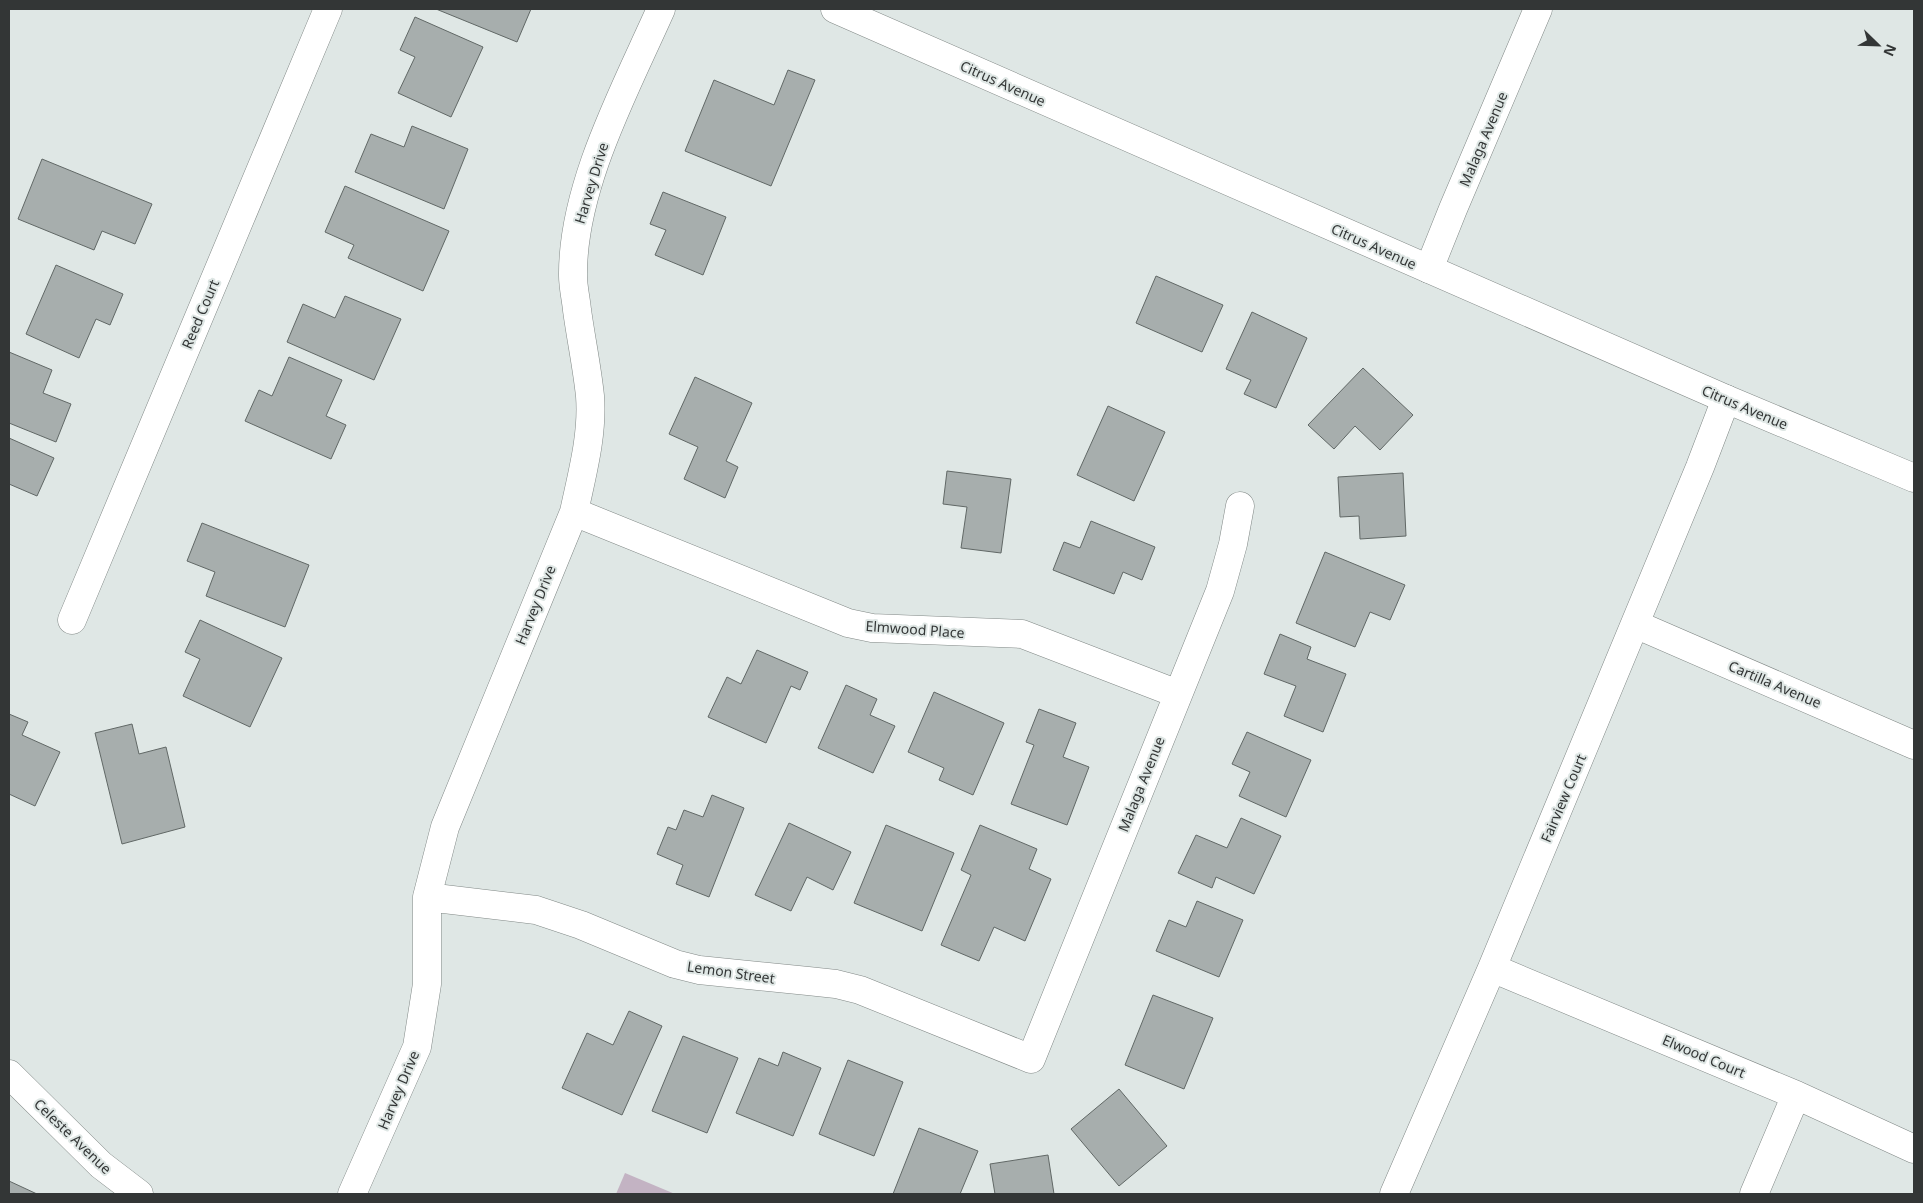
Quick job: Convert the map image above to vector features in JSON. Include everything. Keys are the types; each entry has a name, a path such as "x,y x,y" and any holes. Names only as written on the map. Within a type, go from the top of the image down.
{"street":[{"name":"Reed Court","path":"72,620 328,9"},
{"name":"Harvey Drive","path":"352,1194 417,1047 427,984 427,897 445,826 574,512 586,458 590,428 590,397 572,278 578,220 601,145 661,9"},
{"name":"Citrus Avenue","path":"836,9 1726,400 1914,478"},
{"name":"Malaga Avenue","path":"1429,270 1538,9"},
{"name":"Fairview Court","path":"1394,1194 1492,968 1726,400"},
{"name":"Malaga Avenue","path":"1031,1059 1220,591 1233,544 1240,506"},
{"name":"Elmwood Place","path":"574,512 848,623 872,628 1022,634 1178,694"},
{"name":"Cartilla Avenue","path":"1635,624 1914,744"},
{"name":"Lemon Street","path":"427,897 536,910 581,925 675,964 699,970 817,982 860,990 1031,1059"},
{"name":"Elwood Court","path":"1492,968 1796,1095 1914,1148"},
{"name":"Celeste Avenue","path":"9,1074 101,1165 139,1194"},
{"path":"1754,1194 1796,1095"}],"shaded area":[{"path":"625,1173 675,1194 616,1194"}],"building":[{"path":"436,9 531,9 517,42"},
{"path":"415,17 483,47 451,117 398,93 415,57 400,50"},
{"path":"788,70 815,80 771,186 685,151 714,80 774,105"},
{"path":"412,126 468,149 444,209 355,172 371,134 404,147"},
{"path":"42,159 152,204 135,244 102,231 94,250 18,219"},
{"path":"345,186 449,231 423,291 348,258 354,245 325,232"},
{"path":"663,192 726,217 703,275 655,255 666,230 650,224"},
{"path":"56,265 123,294 110,325 96,319 79,358 26,334"},
{"path":"1156,276 1223,305 1202,352 1136,323"},
{"path":"345,296 401,319 374,380 287,342 303,304 335,318"},
{"path":"1252,312 1307,338 1276,408 1244,394 1251,380 1226,369"},
{"path":"9,352 52,370 43,393 71,404 56,442 9,423"},
{"path":"289,357 342,380 326,416 346,425 331,459 245,421 259,390 272,396"},
{"path":"1363,368 1413,415 1380,450 1355,426 1334,449 1308,425"},
{"path":"695,377 752,403 726,461 738,467 725,498 684,479 698,447 669,434"},
{"path":"1108,406 1165,432 1134,501 1077,475"},
{"path":"9,438 54,458 37,496 9,484"},
{"path":"947,471 1011,479 1001,553 961,548 967,507 943,504"},
{"path":"1403,473 1406,536 1360,539 1359,516 1340,517 1338,477"},
{"path":"1091,521 1155,547 1142,580 1123,572 1114,594 1053,570 1064,542 1080,548"},
{"path":"202,523 309,565 285,627 206,596 215,572 187,561"},
{"path":"1325,552 1405,585 1390,620 1370,612 1355,647 1296,623"},
{"path":"200,620 282,658 250,727 183,696 200,659 185,652"},
{"path":"1280,634 1311,647 1307,659 1346,674 1323,732 1284,716 1296,686 1264,674"},
{"path":"757,650 808,672 800,690 791,686 766,743 708,717 727,677 741,684"},
{"path":"846,685 877,699 870,715 895,726 873,773 818,748"},
{"path":"934,692 1004,723 973,795 939,780 944,768 908,752"},
{"path":"1039,709 1076,723 1063,757 1089,767 1067,825 1011,804 1034,745 1026,742"},
{"path":"9,714 28,722 22,735 60,752 35,806 9,794"},
{"path":"132,724 139,754 166,747 185,827 122,844 95,733"},
{"path":"1247,732 1311,760 1286,817 1239,796 1250,772 1232,764"},
{"path":"712,795 744,808 709,897 676,884 683,865 657,854 668,827 676,830 684,810 703,817"},
{"path":"1241,818 1281,836 1254,894 1216,877 1212,888 1178,873 1196,835 1227,848"},
{"path":"789,823 851,852 833,890 807,877 791,911 755,895"},
{"path":"886,825 954,853 922,931 854,903"},
{"path":"980,825 1037,849 1029,869 1051,879 1025,941 994,927 979,961 941,945 971,875 961,870"},
{"path":"1197,901 1243,920 1219,977 1156,951 1169,920 1186,927"},
{"path":"1153,995 1213,1018 1184,1089 1125,1065"},
{"path":"629,1011 662,1026 622,1115 562,1088 587,1033 613,1045"},
{"path":"683,1036 738,1058 707,1133 652,1111"},
{"path":"783,1052 821,1068 793,1136 736,1113 759,1058 778,1066"},
{"path":"848,1060 903,1082 874,1156 819,1134"},
{"path":"1119,1089 1167,1146 1119,1186 1071,1129"},
{"path":"919,1128 978,1151 960,1194 893,1194"},
{"path":"1048,1155 1054,1194 995,1194 990,1164"},
{"path":"9,1181 37,1194 9,1194"}]}
